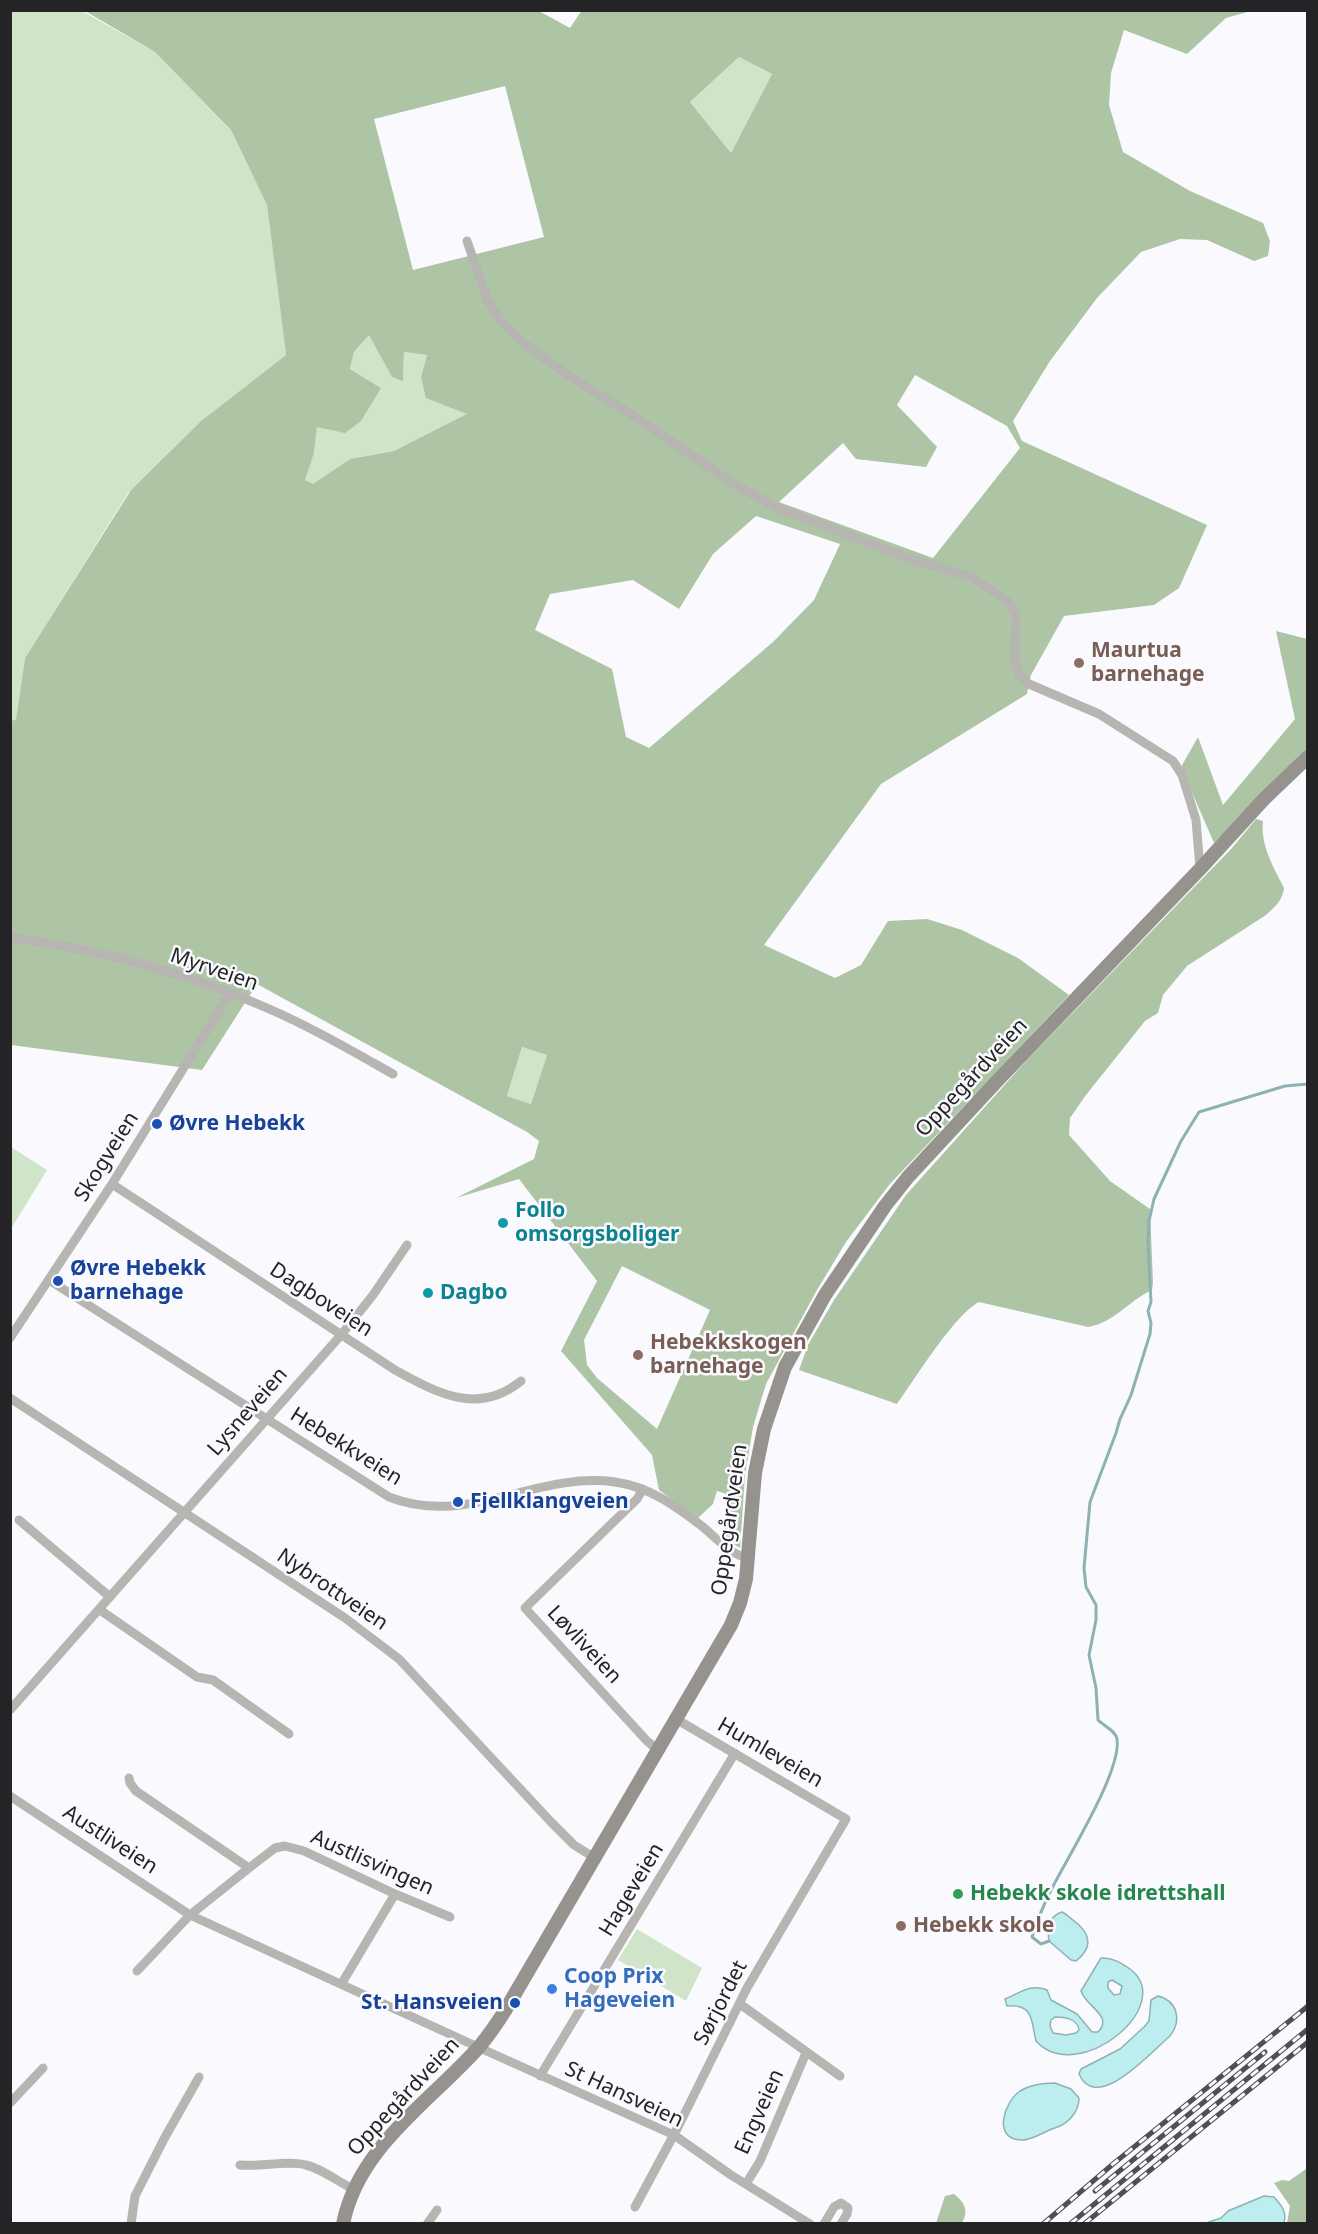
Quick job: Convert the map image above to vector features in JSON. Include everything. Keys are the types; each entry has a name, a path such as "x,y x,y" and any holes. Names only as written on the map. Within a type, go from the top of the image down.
{"main road":[{"name":"Oppegårdveien","path":"343,2223 353,2189 367,2165 384,2143 479,2046 511,2001 734,1618 745,1588 755,1473 764,1429 785,1367 825,1295 885,1206 908,1178 1264,799 1308,757"}],"street":[{"path":"467,241 488,301 502,322 526,345 571,377 737,486 778,508 908,558 970,577 1008,601 1016,615 1015,665 1019,675 1029,684 1099,714 1173,761 1182,775 1196,820 1200,869"},
{"name":"Myrveien","path":"10,938 112,957 230,993 278,1013 393,1074"},
{"name":"Skogveien","path":"10,1338 112,1184 223,1008 230,993"},
{"name":"Dagboveien","path":"112,1184 341,1335 429,1389 452,1397 477,1399 494,1397 510,1390 521,1381"},
{"name":"Lysneveien","path":"10,1710 341,1335 378,1289 407,1245"},
{"name":"Hebekkveien","path":"50,1280 380,1493 410,1505 435,1508 452,1507 551,1485 584,1481 612,1481 643,1489 665,1499 733,1552 748,1558"},
{"name":"Nybrottveien","path":"10,1398 345,1618 399,1659 552,1823 574,1845 595,1858"},
{"name":"Løvliveien","path":"643,1489 638,1499 525,1608 647,1741 658,1750"},
{"path":"20,1520 110,1597"},
{"path":"100,1610 197,1677 213,1680 289,1734"},
{"name":"Humleveien","path":"676,1719 846,1819"},
{"name":"Hageveien","path":"540,2076 735,1753"},
{"path":"129,1778 136,1791 249,1868"},
{"name":"Austliveien","path":"10,1796 190,1915 479,2046"},
{"name":"Sørjordet","path":"635,2207 674,2135 754,1974 846,1819"},
{"name":"Austlisvingen","path":"190,1915 275,1848 285,1846 304,1851 450,1917"},
{"path":"342,1983 395,1894"},
{"path":"137,1971 190,1915"},
{"name":"Engveien","path":"740,2004 840,2076"},
{"name":"St Hansveien","path":"479,2046 540,2076 674,2135 746,2184 810,2223"},
{"name":"Engveien","path":"746,2184 760,2161 806,2053"},
{"path":"10,2103 43,2068"},
{"path":"131,2223 135,2196 164,2139 200,2077"},
{"name":"Oppegårdveien","path":"240,2165 262,2166 292,2163 307,2165 353,2189"},
{"path":"824,2223 834,2207 841,2203 848,2208 842,2223"},
{"path":"427,2223 437,2210"}],"green space":[{"path":"537,10 570,28 582,10 1251,11 1226,18 1187,54 1124,30 1111,73 1109,105 1123,152 1190,191 1263,223 1270,241 1268,256 1254,261 1207,240 1180,239 1141,252 1097,298 1050,361 1013,421 1022,441 1207,525 1179,588 1154,605 1064,616 1031,675 1027,694 881,784 764,945 835,978 861,965 888,921 927,919 962,930 1018,958 1069,995 889,1185 846,1242 817,1290 766,1384 753,1427 745,1475 740,1548 725,1539 730,1495 717,1491 713,1504 698,1518 659,1490 652,1455 561,1351 597,1281 519,1179 456,1198 534,1159 539,1141 527,1132 257,984 202,1070 11,1045 10,722 16,719 25,658 131,490 201,421 286,355 267,205 231,130 155,52 85,11","holes":["739,57 772,74 731,153 690,102","505,86 544,237 413,270 374,119","369,335 392,377 403,381 404,352 427,355 421,377 426,398 467,414 394,451 350,459 313,484 305,480 314,453 317,427 345,433 361,421 381,388 350,369 354,352","915,375 1007,426 1020,448 933,558 779,502 843,443 856,459 926,467 937,447 897,405","756,516 840,544 814,600 773,642 649,748 626,737 612,669 535,630 550,594 633,580 679,609 713,554","522,1047 547,1055 531,1104 507,1096","622,1266 710,1310 657,1429 597,1378 587,1365 584,1340"]},
{"path":"11,11 82,11 155,52 231,130 267,205 286,355 201,421 128,493 25,658 16,719 11,722"},
{"path":"739,57 772,74 731,153 690,102"},
{"path":"369,334 392,377 403,380 404,352 427,355 421,377 468,415 394,451 350,459 313,484 304,480 314,453 317,427 381,388 350,369 354,352"},
{"path":"1276,631 1307,639 1307,752 1214,843 1181,767 1198,737 1223,805 1295,719"},
{"path":"1256,819 1263,821 1266,847 1284,888 1280,900 1266,915 1187,966 1163,995 1158,1013 1145,1021 1070,1118 1069,1135 1110,1181 1150,1209 1152,1290 1106,1321 1088,1327 979,1302 969,1309 947,1333 897,1404 799,1370 808,1345 834,1300 906,1195 1026,1061 1232,848"},
{"path":"522,1047 547,1055 531,1104 507,1096"},
{"path":"11,1147 47,1170 11,1229"},
{"path":"637,1929 702,1968 686,2001 618,1960"},
{"path":"1306,2169 1307,2223 1287,2223 1290,2206 1274,2183 1282,2180 1289,2181"},
{"path":"954,2194 965,2207 962,2223 936,2223 945,2196"}],"water":[{"path":"1062,1912 1078,1924 1086,1934 1087,1947 1076,1961 1071,1960 1049,1941 1050,1924 1054,1917"},
{"path":"1101,1958 1109,1958 1130,1969 1141,1984 1141,2002 1132,2020 1117,2036 1097,2048 1075,2054 1054,2053 1036,2041 1032,2021 1027,2011 1016,2006 1007,2006 1005,1999 1031,1988 1047,1990 1051,2000 1077,2014 1092,2032 1098,2032 1103,2021 1101,2016 1081,1991","holes":["1112,1980 1122,1986 1120,1994 1114,1995 1108,1988 1108,1982","1055,2017 1073,2021 1079,2030 1066,2035 1053,2033 1050,2026 1051,2020"]},
{"path":"1158,1996 1170,2002 1176,2012 1176,2024 1170,2036 1125,2075 1099,2087 1087,2085 1079,2074 1081,2069 1120,2049 1144,2027 1149,2021 1151,2000"},
{"path":"1055,2083 1071,2089 1079,2098 1072,2117 1060,2126 1029,2139 1012,2138 1006,2133 1004,2119 1014,2096 1033,2085"},
{"path":"1264,2196 1274,2197 1279,2203 1284,2212 1284,2223 1206,2223 1221,2218 1228,2211"}],"waterway":[{"path":"1049,1941 1041,1944 1032,1937 1037,1922 1047,1898 1101,1795 1116,1754 1116,1736 1098,1720 1096,1688 1089,1655 1096,1620 1096,1605 1086,1587 1084,1568 1090,1502 1131,1395 1150,1334 1148,1244 1149,1221 1154,1199 1181,1141 1199,1112 1285,1086 1308,1084"}],"railway":[{"path":"1043,2224 1113,2164 1308,2006"},
{"path":"1070,2224 1308,2029"},
{"path":"1084,2224 1308,2042"},
{"path":"1095,2191 1265,2052"}],"place":[{"name":"Maurtua barnehage","path":"1079,663"},
{"name":"Øvre Hebekk","path":"157,1124"},
{"name":"Follo omsorgsboliger","path":"503,1223"},
{"name":"Øvre Hebekk barnehage","path":"58,1281"},
{"name":"Dagbo","path":"428,1293"},
{"name":"Hebekkskogen barnehage","path":"638,1355"},
{"name":"Fjellklangveien","path":"458,1502"},
{"name":"Hebekk skole idrettshall","path":"958,1894"},
{"name":"Hebekk skole","path":"901,1926"},
{"name":"Coop Prix Hageveien","path":"552,1989"},
{"name":"St. Hansveien","path":"515,2003"}]}
